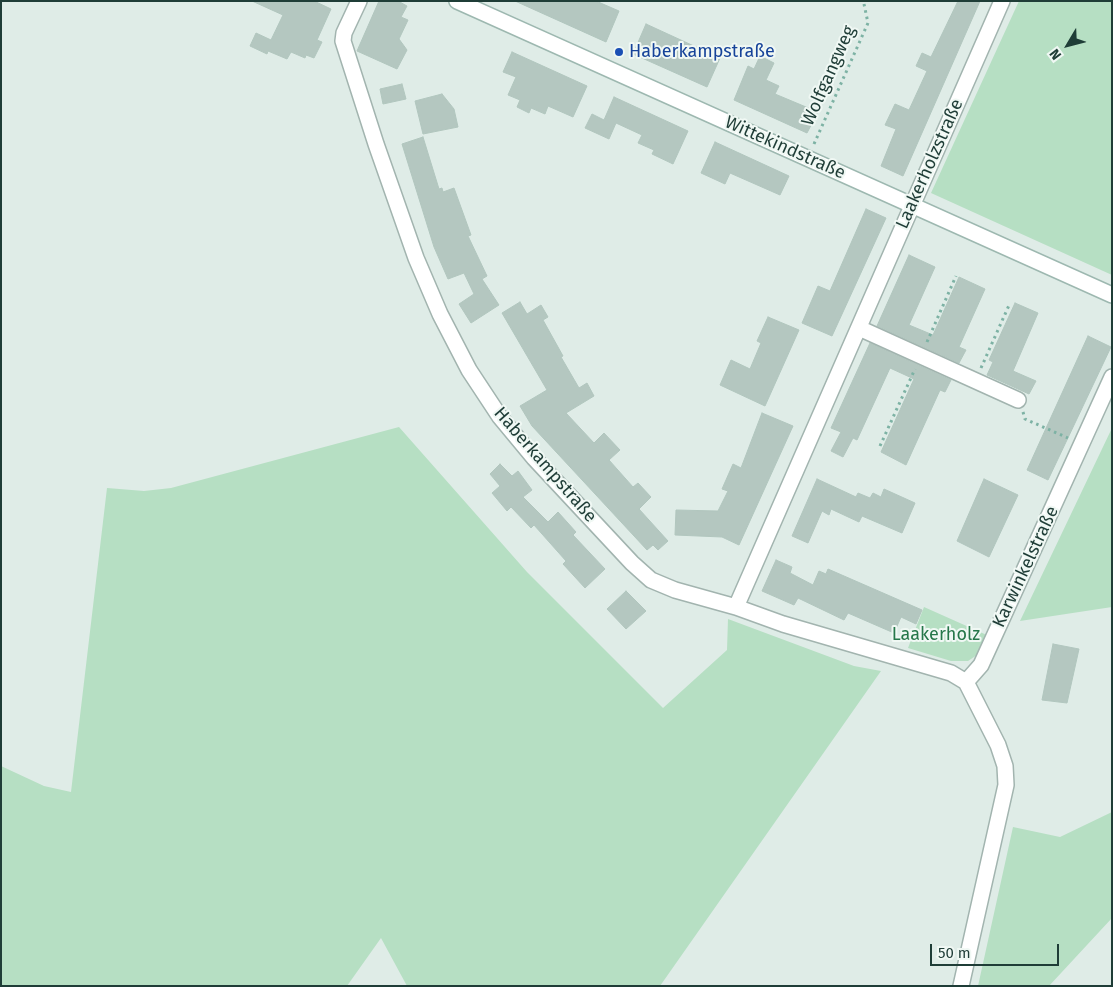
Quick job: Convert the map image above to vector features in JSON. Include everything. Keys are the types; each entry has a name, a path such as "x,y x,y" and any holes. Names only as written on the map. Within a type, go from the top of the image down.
{"street":[{"name":"Haberkampstraße","path":"359,1 344,33 346,54 416,258 440,314 469,370 500,417 534,458 632,563 652,580 675,590 736,606 783,624 951,673 966,682"},
{"name":"Wittekindstraße","path":"457,1 1112,296"},
{"name":"Laakerholzstraße","path":"736,606 1002,1"},
{"path":"859,328 1018,400"},
{"name":"Karwinkelstraße","path":"966,682 981,665 1112,377"},
{"path":"961,986 1006,785 1005,766 998,744 966,682"}],"path":[{"name":"Wolfgangweg","path":"805,157 814,144 868,23 864,4"},
{"path":"976,380 1010,303"},
{"path":"1018,400 1025,419 1082,444"}],"green space":[{"path":"1019,1 1112,1 1112,275 931,193"},
{"path":"399,427 527,572 663,708 727,650 728,619 854,666 881,671 660,986 407,986 381,938 347,986 1,986 1,766 44,786 71,792 107,488 144,491 171,488"},
{"path":"1112,428 1112,607 1020,621"},
{"name":"Laakerholz","path":"924,607 989,636 980,653 968,661 951,661 908,648"},
{"path":"1112,812 1112,918 1049,986 978,986 1013,827 1060,837"}],"building":[{"path":"252,1 314,1 331,9 317,40 322,42 314,58 306,55 305,58 291,52 287,59 268,51 267,54 250,46 256,33 271,40 283,15"},
{"path":"379,1 398,1 407,6 401,17 408,20 399,39 407,50 397,69 357,51"},
{"path":"515,1 596,1 619,11 606,42"},
{"path":"958,1 980,1 903,176 881,166 896,129 885,125 895,104 909,110 927,71 916,66 922,53 931,57"},
{"path":"646,24 720,58 707,87 633,54"},
{"path":"512,52 587,86 573,117 548,106 545,114 531,108 529,113 517,107 520,100 508,95 516,77 503,72"},
{"path":"760,56 774,63 766,80 779,86 775,94 818,112 807,133 734,100 748,66 754,69"},
{"path":"402,84 406,99 383,104 380,89"},
{"path":"442,94 454,109 458,127 423,134 415,101"},
{"path":"614,97 688,131 673,164 652,154 654,150 638,143 642,135 616,123 609,139 585,128 592,114 604,120"},
{"path":"423,137 439,189 442,188 443,192 454,188 471,235 468,236 487,276 482,279 499,305 471,323 459,304 474,294 464,273 448,279 434,247 402,144"},
{"path":"715,142 789,176 780,195 730,173 725,184 701,173"},
{"path":"866,209 886,218 832,336 802,323 818,286 830,291"},
{"path":"909,255 935,267 909,325 933,335 959,277 985,289 959,347 966,350 959,363 877,326"},
{"path":"520,302 527,314 541,305 548,317 543,320 579,388 587,383 594,396 566,413 594,443 604,433 620,450 609,460 633,487 638,483 651,497 639,509 668,541 658,550 653,545 647,550 532,426 520,406 547,390 502,313"},
{"path":"1015,303 1038,313 1013,371 1036,381 1029,394 987,375 993,362 989,360"},
{"path":"768,317 799,330 765,406 720,385 731,360 750,369 761,343 757,341"},
{"path":"1088,336 1111,347 1048,480 1027,470"},
{"path":"870,343 951,380 945,392 940,390 906,465 881,452 914,379 890,368 857,440 853,438 843,457 831,451 841,432 831,428"},
{"path":"762,413 793,426 739,545 722,537 675,535 676,510 718,511 728,491 722,489 733,464 741,468"},
{"path":"500,464 512,476 518,471 532,490 523,497 548,522 558,512 576,532 573,535 605,569 585,588 563,564 566,561 534,525 531,528 511,507 507,511 492,493 500,486 490,474"},
{"path":"817,479 856,497 858,493 870,498 873,493 881,497 884,489 915,503 902,533 862,516 859,522 831,509 829,515 822,511 808,543 792,536"},
{"path":"984,479 1018,495 989,557 957,541"},
{"path":"776,560 792,567 790,573 813,585 819,571 826,574 828,569 922,610 916,624 901,617 894,633 848,613 844,620 798,598 794,605 762,591"},
{"path":"626,591 646,611 626,629 607,609"},
{"path":"1053,644 1079,649 1067,703 1042,700"}],"place":[{"name":"Haberkampstraße","path":"619,52"}]}
